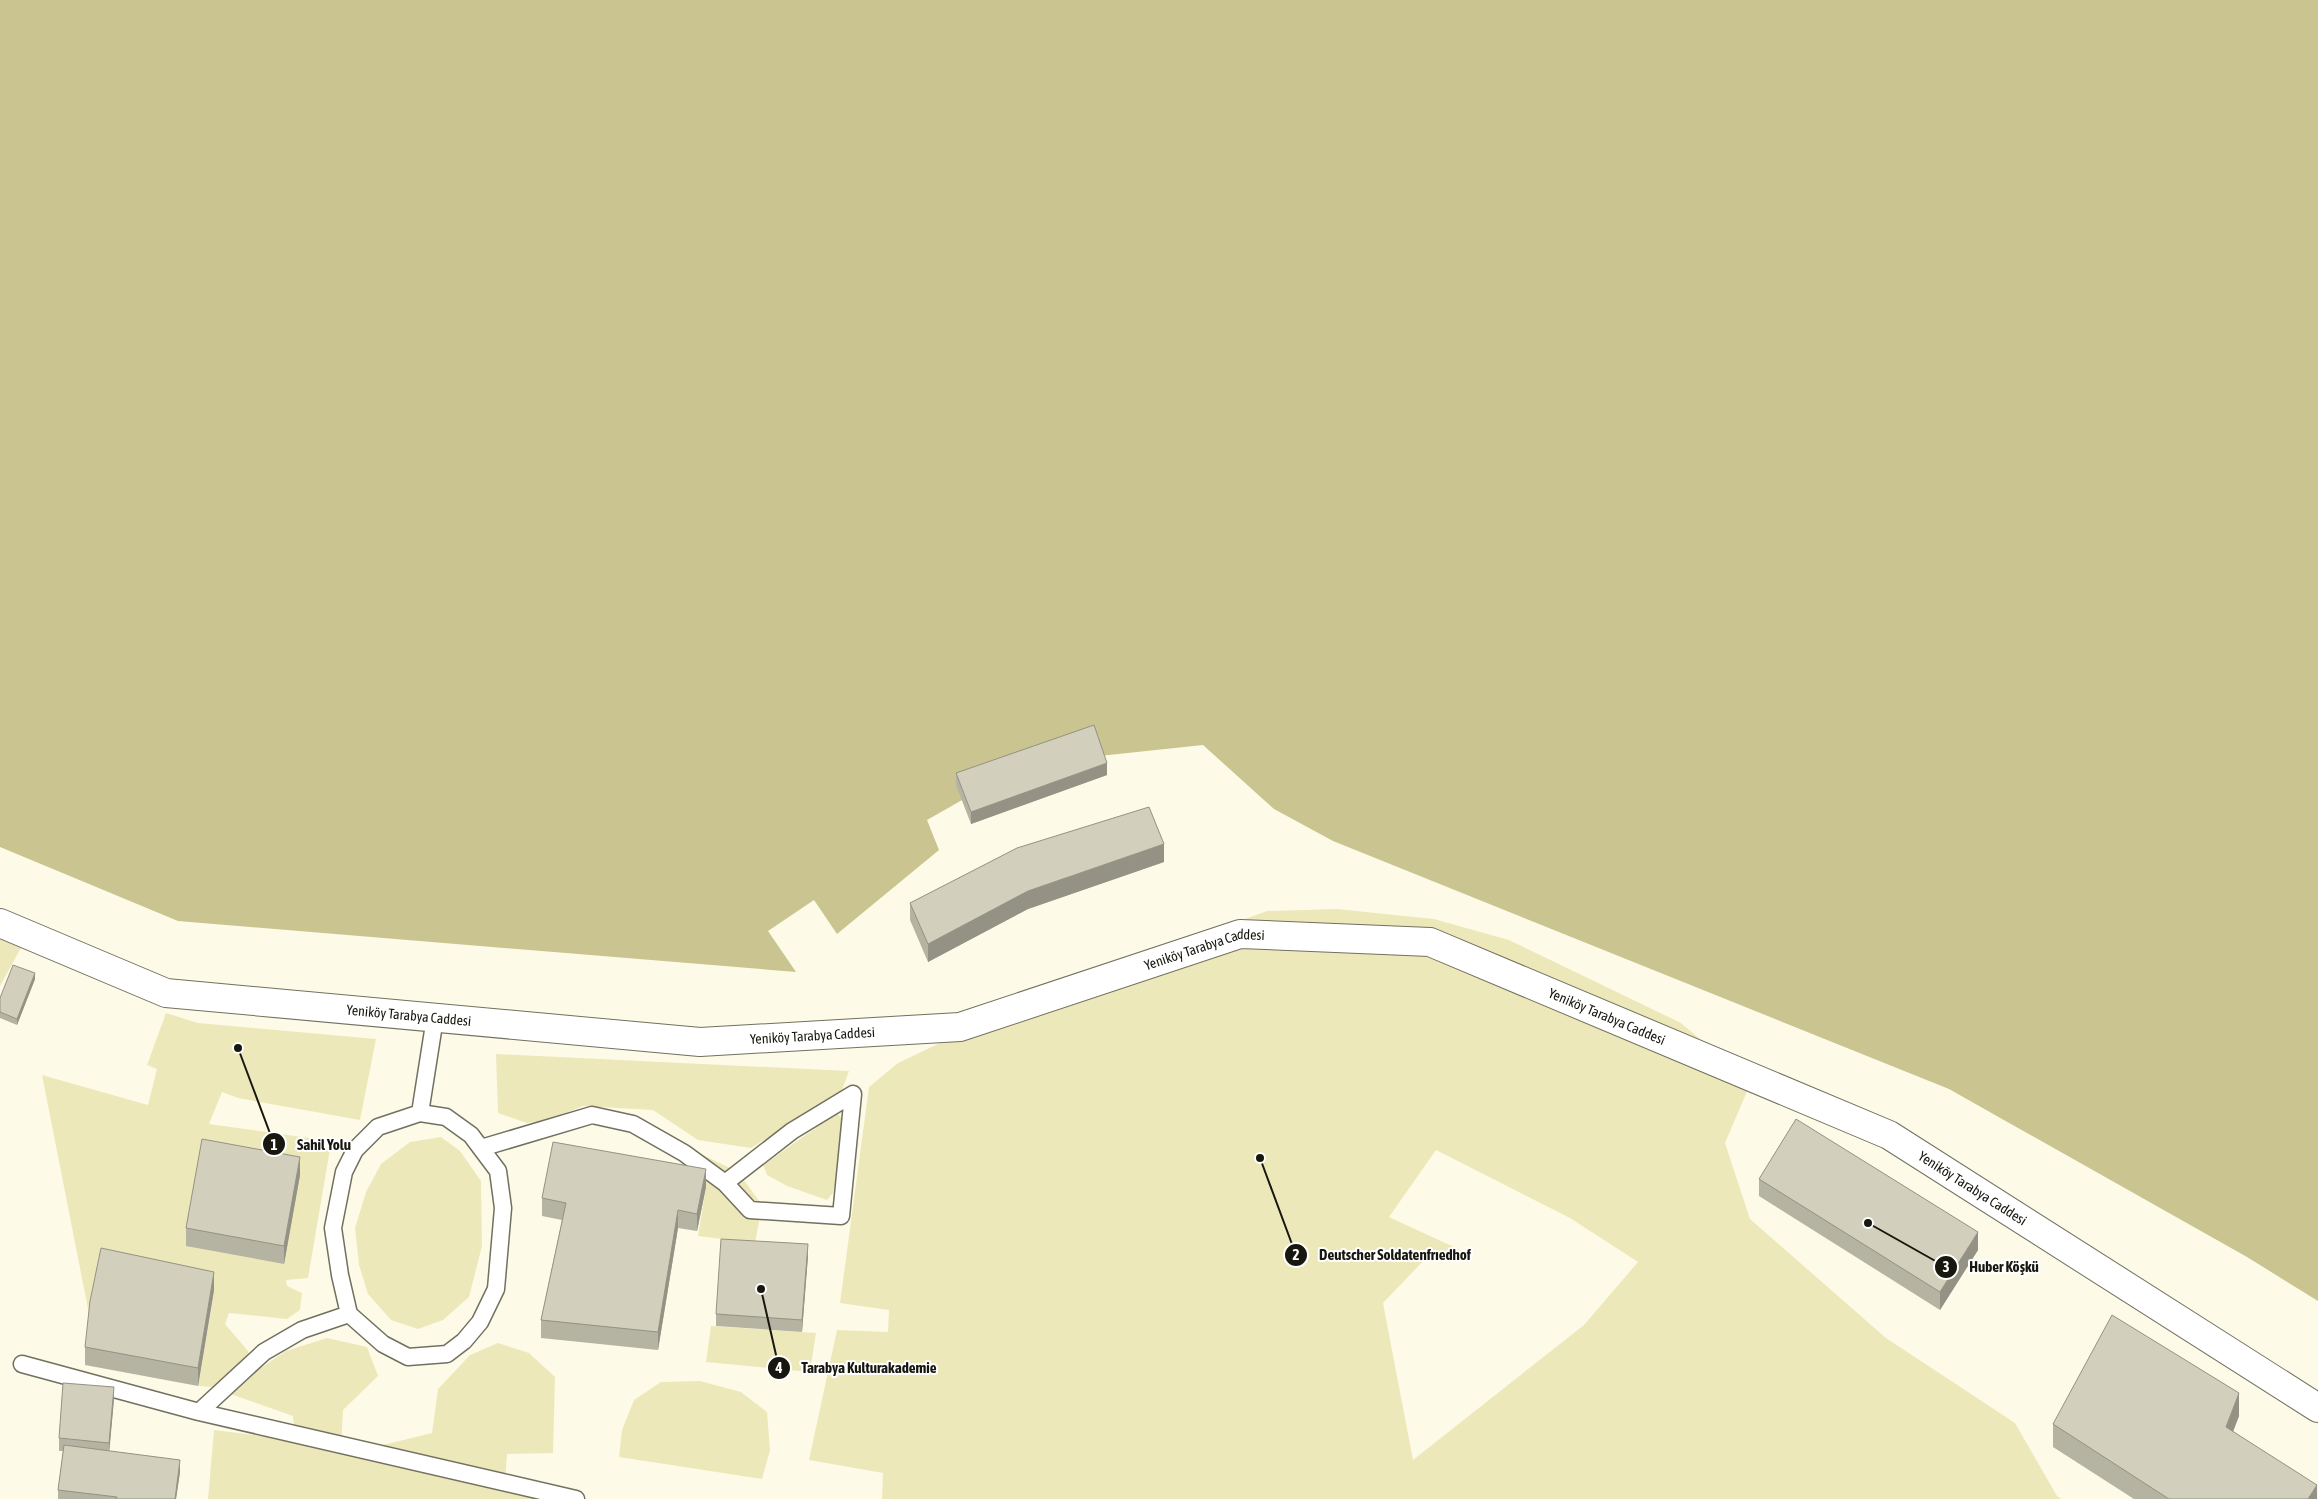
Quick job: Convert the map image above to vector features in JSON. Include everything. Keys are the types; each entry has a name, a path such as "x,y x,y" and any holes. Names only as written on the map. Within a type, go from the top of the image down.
{"main road":[{"name":"Yeniköy Tarabya Caddesi","path":"0,922 166,993 700,1042 960,1027 1240,934 1430,942 1889,1135 2318,1408"}],"lane":[{"path":"420,1113 435,1018"},
{"path":"481,1148 592,1115 633,1124 684,1153 725,1183 750,1210 841,1216 853,1094 792,1131 725,1183"},
{"path":"420,1113 446,1118 471,1135 481,1148 498,1171 503,1208 496,1288 480,1322 464,1340 447,1354 408,1356 383,1344 348,1314 333,1228 344,1172 355,1150 378,1127 420,1113"},
{"path":"199,1412 264,1352 302,1330 348,1314"},
{"path":"22,1364 199,1412 576,1499"}],"shaded area":[{"path":"0,0 2318,0 2318,1301 2247,1257 1949,1089 1333,841 1274,809 1203,745 1052,761 985,787 927,820 939,850 837,934 814,900 768,931 796,972 178,921 0,847"},
{"path":"1337,909 1434,919 1509,940 1681,1023 1751,1082 1725,1143 1750,1219 1886,1338 2015,1423 2057,1496 2061,1499 882,1499 883,1473 809,1460 837,1330 888,1332 889,1310 840,1303 869,1087 898,1063 1056,988 1267,911","holes":["1436,1150 1570,1218 1638,1262 1584,1325 1413,1460 1383,1303 1428,1256 1469,1254 1389,1217"]},
{"path":"0,938 22,946 0,986"},
{"path":"166,1013 198,1023 376,1039 360,1120 238,1098 222,1092 209,1124 309,1138 330,1149 308,1278 286,1280 287,1286 302,1293 300,1310 287,1319 229,1313 225,1324 248,1351 252,1374 286,1351 327,1338 367,1347 378,1376 343,1410 341,1446 379,1446 432,1433 438,1389 470,1355 498,1343 529,1353 555,1377 553,1453 507,1454 505,1482 563,1499 208,1499 214,1430 295,1440 293,1416 211,1387 198,1386 214,1291 90,1319 42,1075 148,1105 157,1069 147,1065"},
{"path":"496,1054 849,1071 841,1093 751,1148 698,1140 653,1110 583,1106 545,1121 527,1123 498,1113"},
{"path":"837,1113 846,1123 833,1193 827,1200 787,1186 767,1175 763,1165"},
{"path":"441,1137 460,1151 481,1181 482,1246 469,1297 443,1320 418,1329 391,1320 368,1294 359,1265 355,1228 366,1192 381,1164 410,1142"},
{"path":"693,1150 738,1172 762,1205 755,1243 698,1236 706,1187"},
{"path":"711,1326 816,1333 810,1372 706,1362"},
{"path":"700,1381 741,1392 767,1412 770,1450 762,1479 619,1457 622,1430 634,1400 661,1382"}],"building":[{"path":"1094,725 1107,763 971,812 956,773"},
{"path":"1149,807 1164,844 1028,891 928,944 910,903 1017,848"},
{"path":"13,965 35,973 17,1019 0,1012 0,998"},
{"path":"1796,1119 1978,1232 1940,1292 1759,1179"},
{"path":"202,1139 300,1157 284,1246 186,1228"},
{"path":"553,1142 706,1169 697,1214 678,1210 658,1332 541,1320 566,1203 542,1198"},
{"path":"721,1239 808,1244 802,1320 716,1314"},
{"path":"101,1248 214,1272 198,1368 85,1347 90,1301"},
{"path":"2112,1315 2239,1393 2226,1427 2317,1485 2308,1499 2169,1499 2053,1424"},
{"path":"63,1383 114,1387 109,1443 59,1438"},
{"path":"64,1445 180,1460 175,1499 116,1499 117,1497 58,1490"}],"place":[{"name":"Sahil Yolu","path":"238,1048"},
{"name":"Deutscher Soldatenfrıedhof","path":"1260,1158"},
{"name":"Huber Köşkü","path":"1868,1223"},
{"name":"Tarabya Kulturakademie","path":"761,1289"}]}
